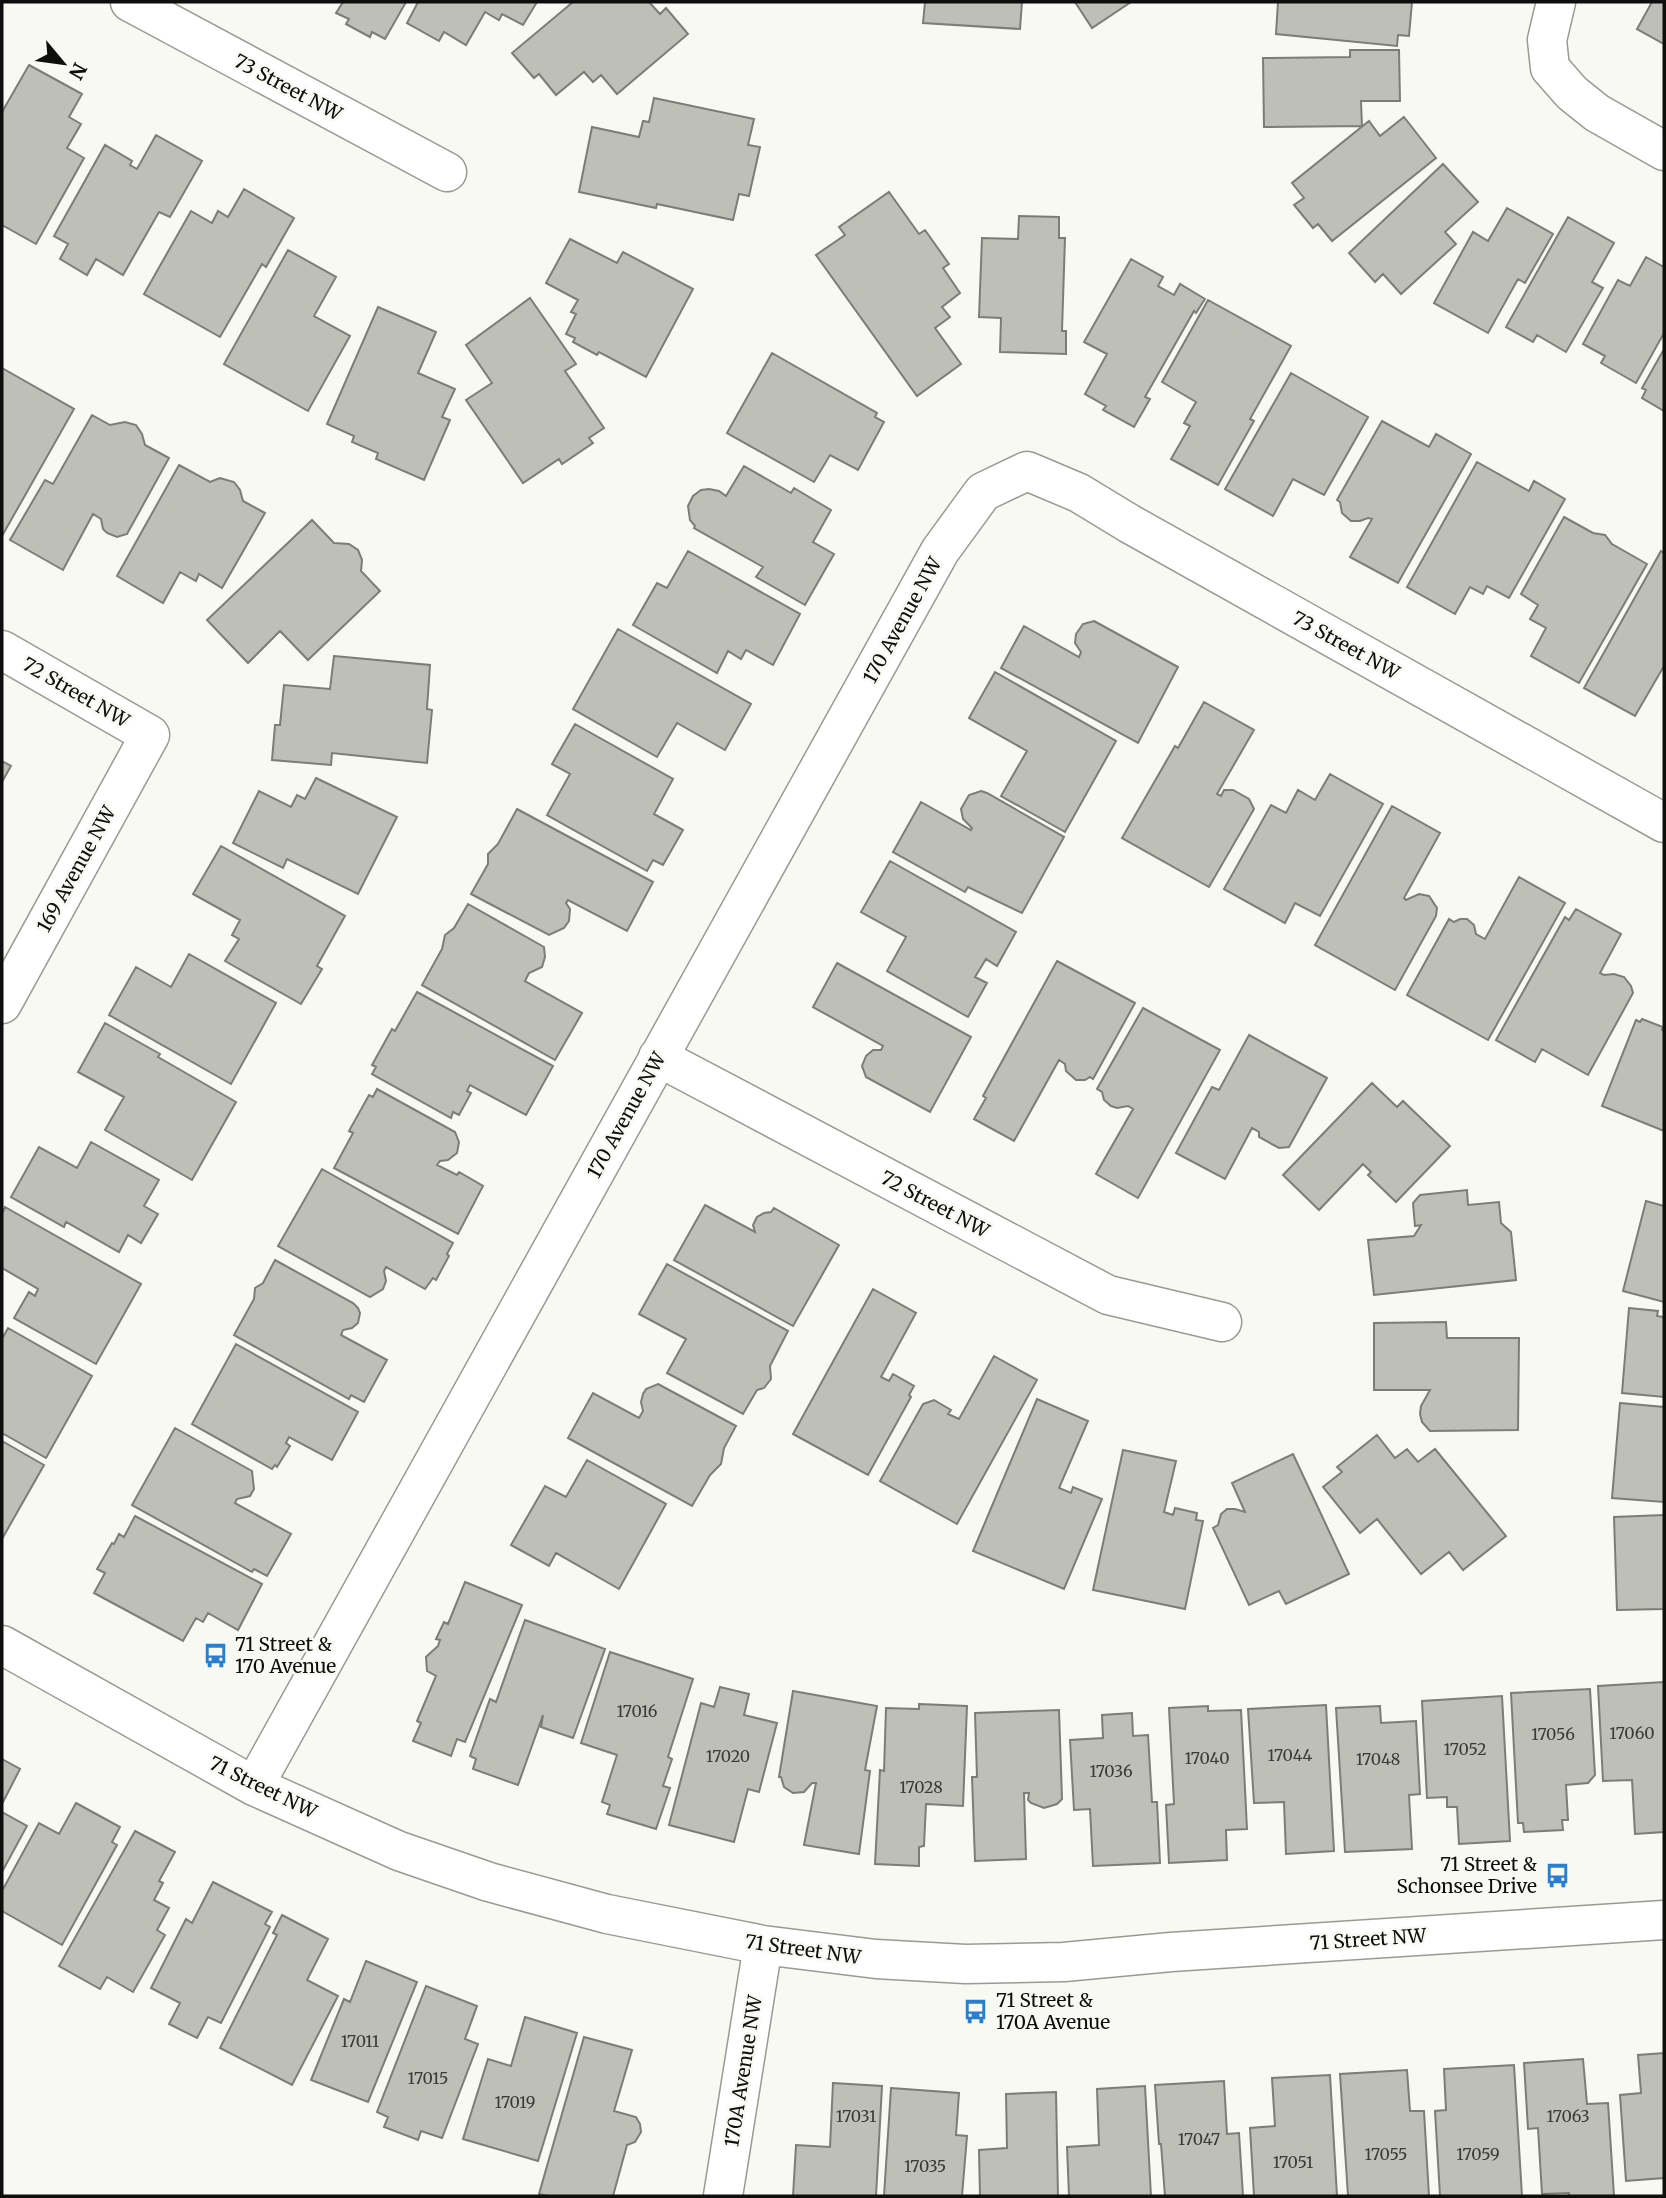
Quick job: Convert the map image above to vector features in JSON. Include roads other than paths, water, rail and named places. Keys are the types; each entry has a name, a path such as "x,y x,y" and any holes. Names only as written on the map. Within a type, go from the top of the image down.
{"street":[{"name":"73 Street NW","path":"130,2 447,172"},
{"path":"1556,2 1547,40 1550,68 1572,93 1597,113 1664,151"},
{"name":"73 Street NW","path":"1027,471 1079,493 1142,531 1664,823"},
{"name":"170 Avenue NW","path":"254,1786 940,551 983,492 1027,471"},
{"name":"72 Street NW","path":"2,650 150,735"},
{"name":"169 Avenue NW","path":"2,1004 150,735"},
{"name":"72 Street NW","path":"658,1057 1108,1296 1222,1322"},
{"name":"71 Street NW","path":"2,1646 254,1786 399,1851 489,1882 607,1914 763,1945 876,1959 965,1964 1052,1962 1664,1920"},
{"name":"170A Avenue NW","path":"723,2196 763,1945"}],"place":[{"name":"71 Street & 170 Avenue","path":"215,1655"},
{"name":"71 Street & Schonsee Drive","path":"1557,1875"},
{"name":"71 Street & 170A Avenue","path":"976,2011"}]}
